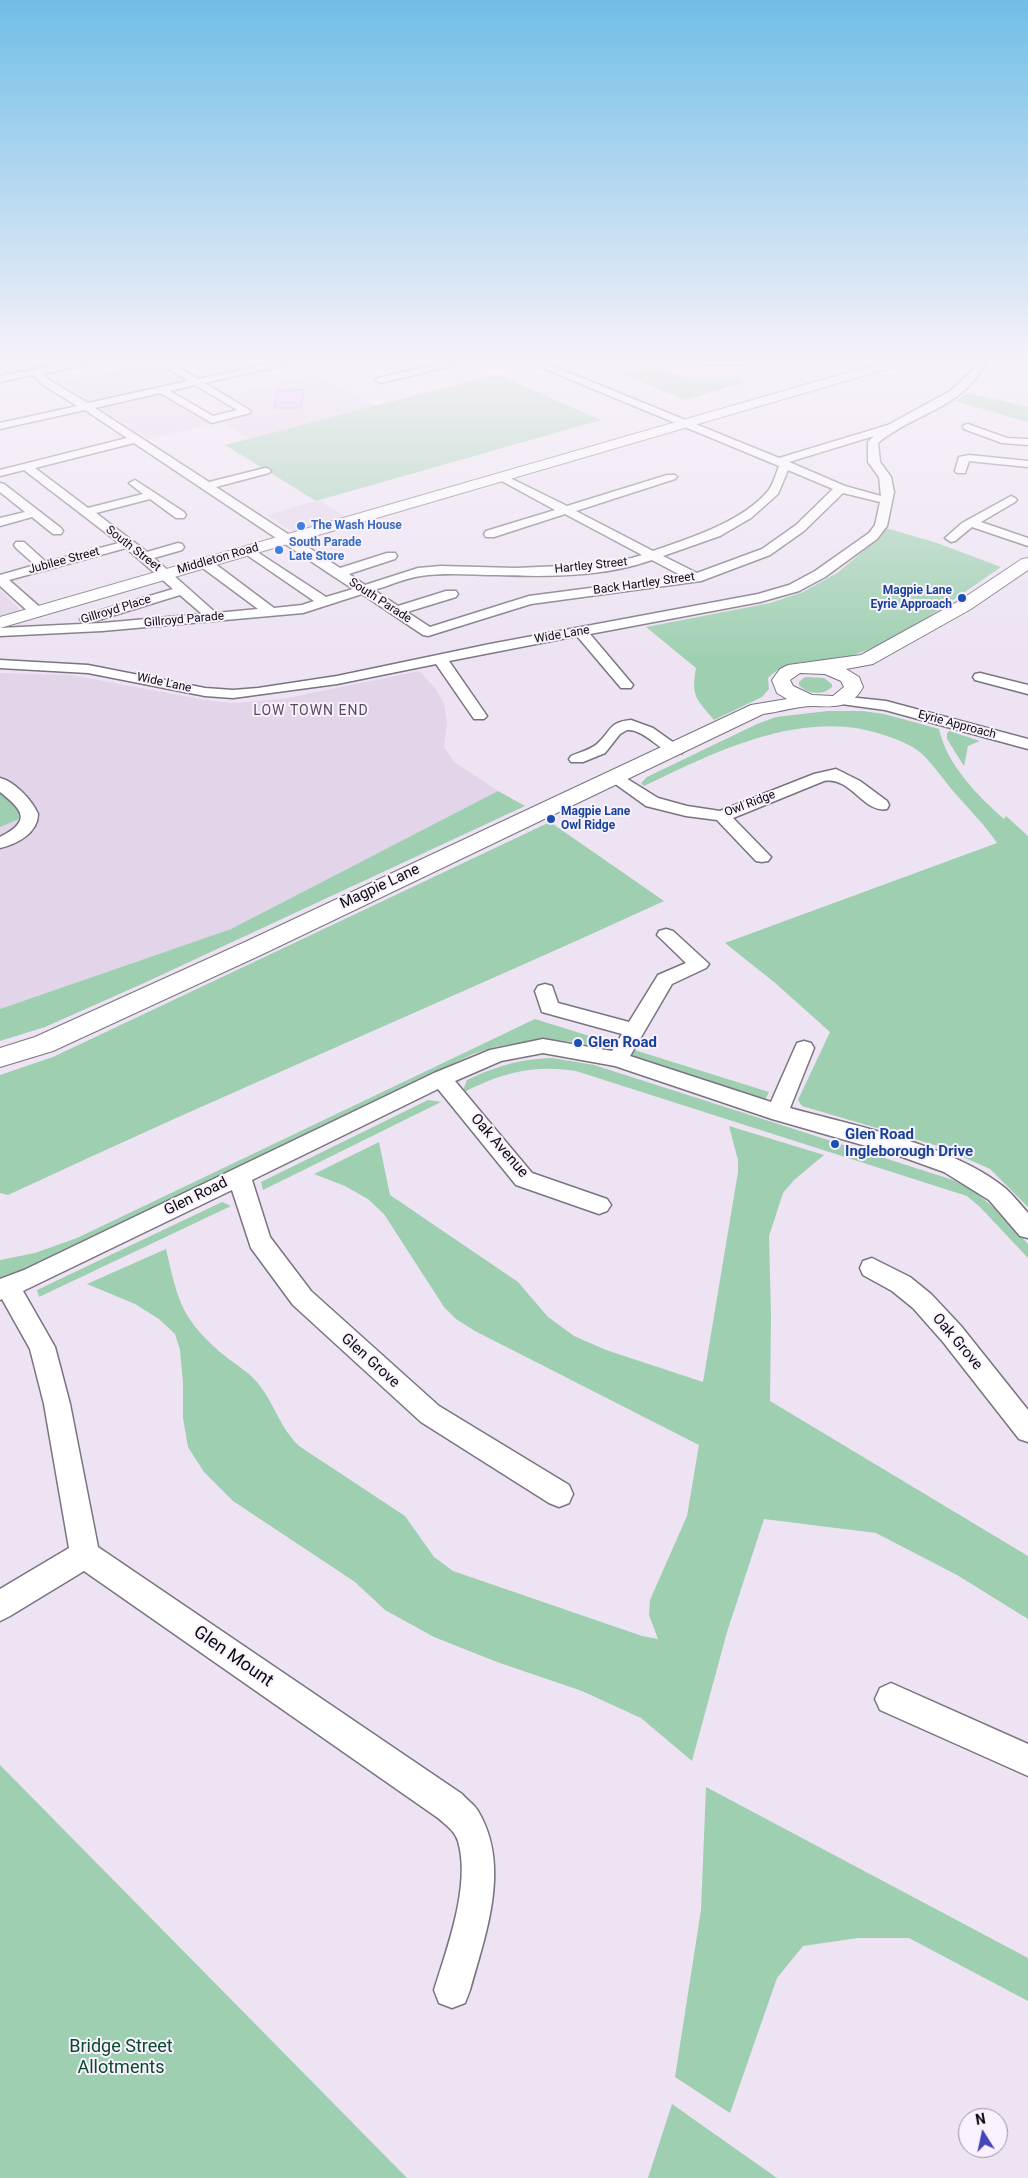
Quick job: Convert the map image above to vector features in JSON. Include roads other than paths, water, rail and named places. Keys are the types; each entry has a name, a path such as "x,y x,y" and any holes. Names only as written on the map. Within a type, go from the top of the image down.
{"street":[{"path":"0,473 36,464"},
{"name":"South Parade","path":"173,464 428,632"},
{"name":"Middleton Road","path":"0,623 548,464"},
{"path":"782,464 841,488 865,496 886,500"},
{"name":"Hartley Street","path":"364,590 418,572 433,570 516,572 584,568 634,562 654,556 716,534 748,515 774,492 782,464"},
{"name":"Wide Lane","path":"0,664 88,669 205,692 233,694 284,689 337,680 760,598 794,588 820,574 873,536 881,526 888,492 885,477 875,464"},
{"path":"961,471 962,464"},
{"name":"South Street","path":"26,466 145,557 213,617"},
{"path":"207,486 265,471"},
{"path":"490,534 671,476"},
{"path":"502,477 696,578"},
{"path":"135,483 180,515"},
{"path":"0,486 88,555"},
{"name":"Back Hartley Street","path":"428,632 529,600 696,578 766,552 800,528 841,488"},
{"path":"87,512 153,495"},
{"path":"950,538 971,523 1011,500"},
{"path":"0,522 34,513"},
{"path":"971,523 1028,542"},
{"path":"0,530 44,567"},
{"name":"Jubilee Street","path":"0,579 128,544"},
{"path":"145,557 178,547"},
{"path":"248,550 324,603"},
{"path":"338,573 391,556"},
{"path":"205,563 271,612"},
{"path":"821,667 866,660 965,605 1028,564"},
{"path":"0,579 37,612"},
{"name":"Gillroyd Place","path":"49,631 184,590"},
{"name":"Gillroyd Parade","path":"0,632 49,631 303,609 364,590"},
{"path":"396,611 451,594"},
{"path":"581,632 626,685"},
{"path":"440,659 479,716"},
{"path":"821,667 836,671 847,689 866,660"},
{"name":"Magpie Lane","path":"758,709 781,684 783,676 792,670 805,667 821,667"},
{"path":"980,677 1028,690"},
{"path":"781,684 791,694 811,701"},
{"name":"Magpie Lane","path":"0,1058 44,1044 676,750 758,709 811,701 847,689"},
{"name":"Eyrie Approach","path":"847,689 886,706 1028,744"},
{"path":"577,759 602,748 618,728 635,725 652,733 676,750"},
{"name":"Owl Ridge","path":"615,778 652,802 686,811 722,816 820,777 836,774 854,784 882,805"},
{"path":"0,783 28,808 29,816 26,826 15,836 0,843"},
{"path":"722,816 762,857"},
{"path":"617,1059 665,980 699,964 666,935"},
{"path":"545,991 549,1007 634,1030"},
{"name":"Glen Road","path":"4,1288 33,1277 441,1078 497,1055 543,1046 617,1059 778,1112 900,1147 952,1166 997,1194 1028,1229"},
{"path":"778,1112 804,1048"},
{"name":"Oak Avenue","path":"441,1078 524,1179 599,1205"},
{"name":"Glen Grove","path":"239,1176 259,1241 302,1298 430,1414 521,1468 559,1494"},
{"name":"Oak Grove","path":"872,1268 901,1284 922,1301 952,1334 1028,1430"},
{"path":"0,1606 85,1555 57,1404 42,1347 4,1288"},
{"name":"Glen Mount","path":"85,1555 450,1806 466,1822 475,1840 479,1870 473,1916 452,1990"},
{"path":"891,1699 1028,1760"}],"place":[{"name":"The Wash House","path":"301,526"},
{"name":"South Parade Late Store","path":"279,550"},
{"name":"Magpie Lane Eyrie Approach","path":"962,598"},
{"name":"Magpie Lane Owl Ridge","path":"551,819"},
{"name":"Glen Road","path":"578,1043"},
{"name":"Glen Road Ingleborough Drive","path":"835,1144"}],"district":[{"name":"LOW TOWN END","path":"311,711"}],"park label":[{"name":"Bridge Street Allotments","path":"121,2057"}]}
